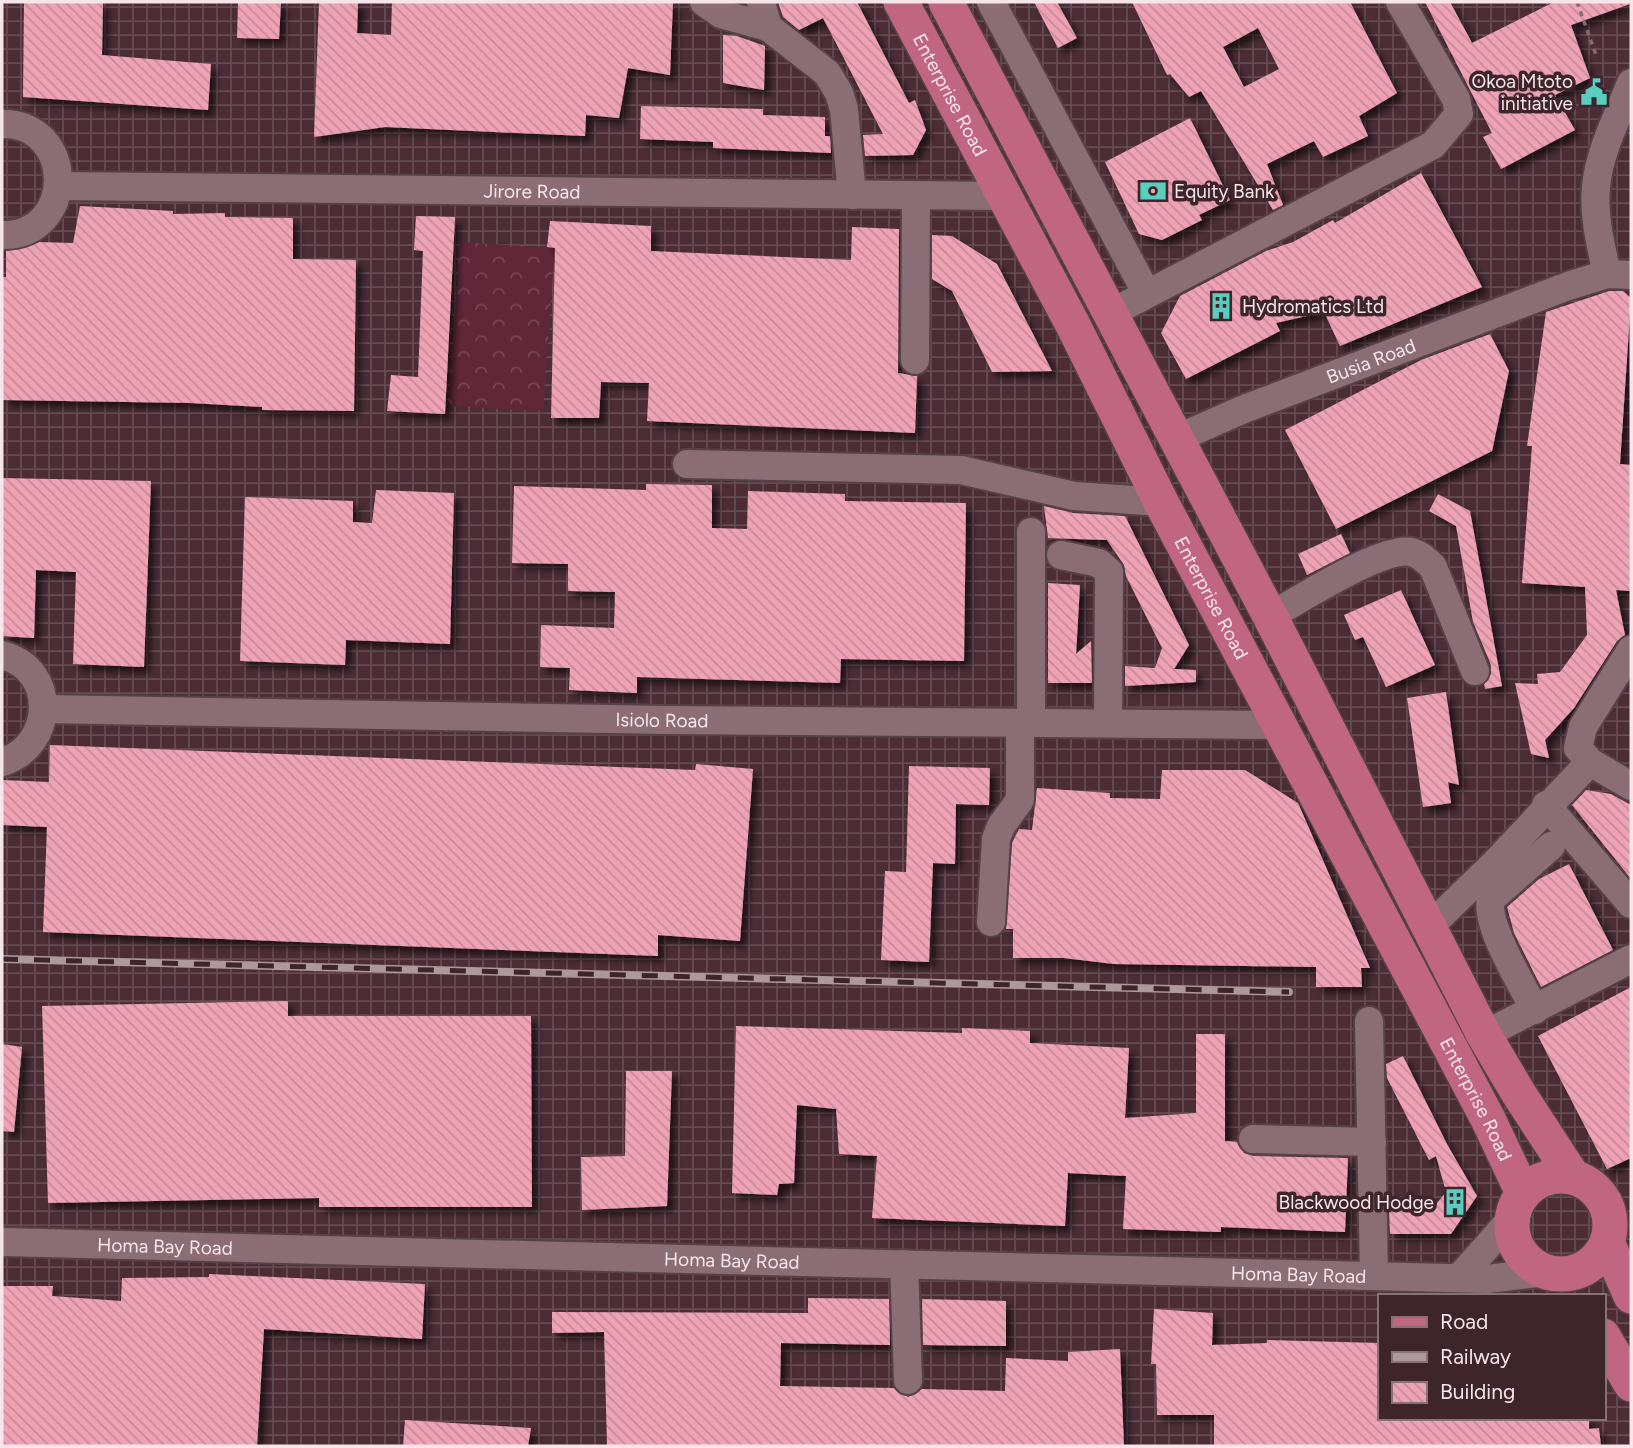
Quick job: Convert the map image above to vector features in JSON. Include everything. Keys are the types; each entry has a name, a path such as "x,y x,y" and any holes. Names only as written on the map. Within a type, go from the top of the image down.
{"main road":[{"name":"Enterprise Road","path":"901,2 1005,196 1161,502 1242,650 1488,1119 1517,1206 1516,1245 1534,1266 1560,1281"},
{"name":"Enterprise Road","path":"946,2 1275,626 1484,1035 1573,1177 1597,1191 1607,1207 1610,1229 1607,1241 1629,1286"},
{"path":"1242,650 1275,626"},
{"path":"1517,1206 1546,1178 1573,1177"},
{"path":"1560,1281 1594,1262 1607,1241"},
{"path":"1605,1338 1631,1384"}],"lane":[{"path":"704,2 720,14 765,14 827,73 839,93 844,109 852,195"},
{"path":"991,2 1147,294"},
{"path":"1111,313 1433,145 1459,114 1449,82 1400,2"},
{"path":"1619,274 1596,220 1596,186 1613,129 1631,83"},
{"path":"2,124 20,127 42,140 56,161 58,186 56,198 43,219 21,232 2,235"},
{"name":"Jirore Road","path":"58,186 1005,196"},
{"path":"915,360 916,195"},
{"name":"Busia Road","path":"1176,439 1244,409 1568,286 1619,274"},
{"path":"687,464 961,470 1074,496 1161,502"},
{"path":"991,922 996,839 1001,826 1020,800 1026,723 1031,532"},
{"path":"1275,626 1374,560 1395,552 1411,552 1424,558 1433,568 1475,671"},
{"path":"1061,555 1099,563 1109,572 1108,723"},
{"path":"1631,650 1578,738 1578,748 1590,762 1631,786"},
{"path":"2,655 17,661 34,677 43,698 44,709 39,732 33,742 15,757 2,762"},
{"name":"Isiolo Road","path":"44,709 1281,725"},
{"path":"1429,927 1497,861 1546,805 1590,762"},
{"path":"1546,805 1631,904"},
{"path":"1535,1010 1494,926 1489,906 1491,899 1551,846"},
{"path":"1484,1035 1631,959"},
{"path":"1369,1021 1374,1275"},
{"path":"1253,1139 1372,1142"},
{"path":"1460,1278 1517,1206"},
{"name":"Homa Bay Road","path":"2,1242 1374,1275 1428,1286 1460,1278 1560,1281"},
{"path":"904,1264 908,1380"}],"path":[{"path":"1577,2 1596,55"}],"shaded area":[{"path":"2,2 1631,2 1631,1446 2,1446"}],"green space":[{"path":"460,242 555,248 543,411 448,406"}],"building":[{"path":"24,2 103,2 102,55 211,64 208,110 23,97"},
{"path":"238,2 281,2 279,39 237,38"},
{"path":"319,2 358,2 357,33 391,35 392,2 673,2 670,75 628,68 619,118 586,115 585,136 385,127 314,137"},
{"path":"778,2 857,2 909,103 915,100 926,130 913,155 865,156 863,135 883,134 823,18 799,30 783,17"},
{"path":"1034,2 1057,2 1077,38 1058,48"},
{"path":"1132,2 1350,2 1397,93 1359,116 1368,136 1323,157 1314,141 1267,164 1283,205 1273,210 1201,91 1189,97 1170,74 1167,75","holes":["1258,28 1279,69 1244,87 1223,47"]},
{"path":"1425,2 1450,2 1472,43 1554,2 1630,4 1571,25 1590,78 1555,95 1575,130 1501,169 1483,137 1492,133"},
{"path":"723,35 737,36 765,46 764,90 723,83"},
{"path":"641,106 763,109 763,115 825,117 825,136 830,136 831,153 713,148 713,142 640,139"},
{"name":"Equity Bank","path":"1190,118 1230,200 1199,215 1202,220 1162,240 1139,234 1105,162"},
{"path":"1421,173 1482,287 1340,346 1324,312 1276,323 1280,331 1186,379 1161,333 1180,296 1266,251 1293,242 1333,220 1335,223"},
{"path":"80,206 173,211 173,214 225,213 225,217 293,218 293,259 356,260 354,411 262,410 262,407 190,403 2,400 2,277 6,277 6,251 39,242 73,243"},
{"path":"416,216 455,217 445,414 387,411 391,375 418,377 423,251 414,250"},
{"path":"550,221 651,226 651,251 851,260 852,227 899,229 898,373 917,376 915,433 647,421 649,383 601,382 599,418 551,418 555,248 547,247"},
{"path":"932,235 952,236 997,264 1052,371 992,372 952,291 932,279"},
{"path":"1609,291 1623,291 1631,298 1620,464 1631,465 1630,591 1616,590 1625,635 1617,641 1574,708 1545,740 1549,758 1531,754 1515,683 1538,684 1537,674 1560,672 1587,635 1585,587 1522,583 1532,446 1527,446 1546,312"},
{"path":"1490,334 1509,371 1492,451 1336,529 1285,430 1421,360"},
{"path":"2,478 151,481 144,667 73,664 76,572 36,570 34,638 2,636"},
{"path":"646,484 712,485 712,528 747,529 748,491 845,494 845,501 966,503 964,661 841,659 840,683 637,677 637,693 569,690 570,668 540,667 541,625 614,628 615,592 568,591 568,564 512,563 514,486 646,490"},
{"path":"376,490 454,493 450,644 346,640 345,665 240,661 245,497 353,501 353,522 372,523"},
{"path":"1438,494 1470,511 1502,686 1485,689 1484,684 1491,674 1491,665 1473,622 1456,526 1429,511"},
{"path":"1044,506 1073,513 1125,516 1189,645 1174,669 1196,670 1196,682 1125,686 1125,666 1155,668 1162,648 1126,576 1124,565 1107,540 1048,538"},
{"path":"1341,534 1350,553 1307,575 1298,554"},
{"path":"1048,583 1080,585 1076,654 1091,641 1092,683 1048,683"},
{"path":"1401,590 1435,665 1386,687 1363,637 1355,640 1344,615"},
{"path":"1446,692 1459,785 1448,782 1451,803 1423,807 1407,698"},
{"path":"50,745 695,770 696,764 753,769 740,941 658,935 658,956 43,932 47,827 2,825 2,780 49,782"},
{"path":"909,766 990,768 989,805 956,804 955,864 933,863 929,962 881,960 885,871 906,872"},
{"path":"1162,770 1245,770 1298,803 1370,968 1361,968 1362,987 1316,987 1316,967 1114,964 1064,958 1013,958 1013,929 1006,929 1012,843 1019,829 1032,830 1037,788 1110,793 1110,798 1160,799"},
{"path":"1586,790 1611,794 1631,805 1631,879 1572,805"},
{"path":"1569,864 1613,950 1541,987 1514,933 1507,907 1539,879"},
{"path":"1631,987 1631,1158 1607,1169 1538,1036"},
{"path":"288,1001 288,1016 531,1016 532,1207 319,1207 319,1198 48,1203 42,1006"},
{"path":"736,1026 962,1033 962,1028 1030,1031 1030,1043 1129,1048 1125,1118 1196,1113 1196,1034 1225,1034 1225,1141 1237,1142 1244,1153 1253,1156 1348,1158 1345,1232 1221,1227 1221,1232 1123,1229 1126,1176 1068,1173 1065,1226 872,1218 877,1156 839,1154 836,1109 797,1105 794,1183 779,1184 777,1195 732,1193"},
{"path":"2,1044 22,1047 14,1132 2,1131"},
{"path":"1403,1056 1448,1146 1477,1196 1451,1234 1390,1234 1389,1210 1433,1208 1446,1192 1436,1156 1429,1160 1387,1078 1386,1064"},
{"path":"626,1071 672,1071 667,1206 582,1210 581,1157 625,1156"},
{"path":"209,1274 425,1284 422,1339 264,1329 257,1446 2,1446 2,1286 53,1286 52,1296 121,1301 122,1278 209,1277"},
{"path":"808,1298 889,1299 890,1345 781,1343 780,1386 894,1388 908,1397 922,1389 1005,1391 1006,1358 1068,1361 1068,1352 1120,1349 1124,1446 607,1446 604,1332 552,1333 552,1312 808,1313"},
{"path":"922,1299 1006,1301 1006,1346 923,1345"},
{"path":"1154,1309 1213,1313 1212,1345 1267,1343 1267,1340 1378,1343 1378,1420 1589,1420 1589,1429 1599,1428 1601,1446 1214,1446 1214,1415 1157,1415 1156,1364 1151,1364"},
{"path":"405,1420 531,1428 528,1446 403,1446"}],"railway":[{"path":"2,959 1289,992"}],"place":[{"name":"Okoa Mtoto initiative","path":"1594,92"},
{"name":"Equity Bank","path":"1153,191"},
{"name":"Hydromatics Ltd","path":"1221,306"},
{"name":"Blackwood Hodge","path":"1455,1202"}]}
